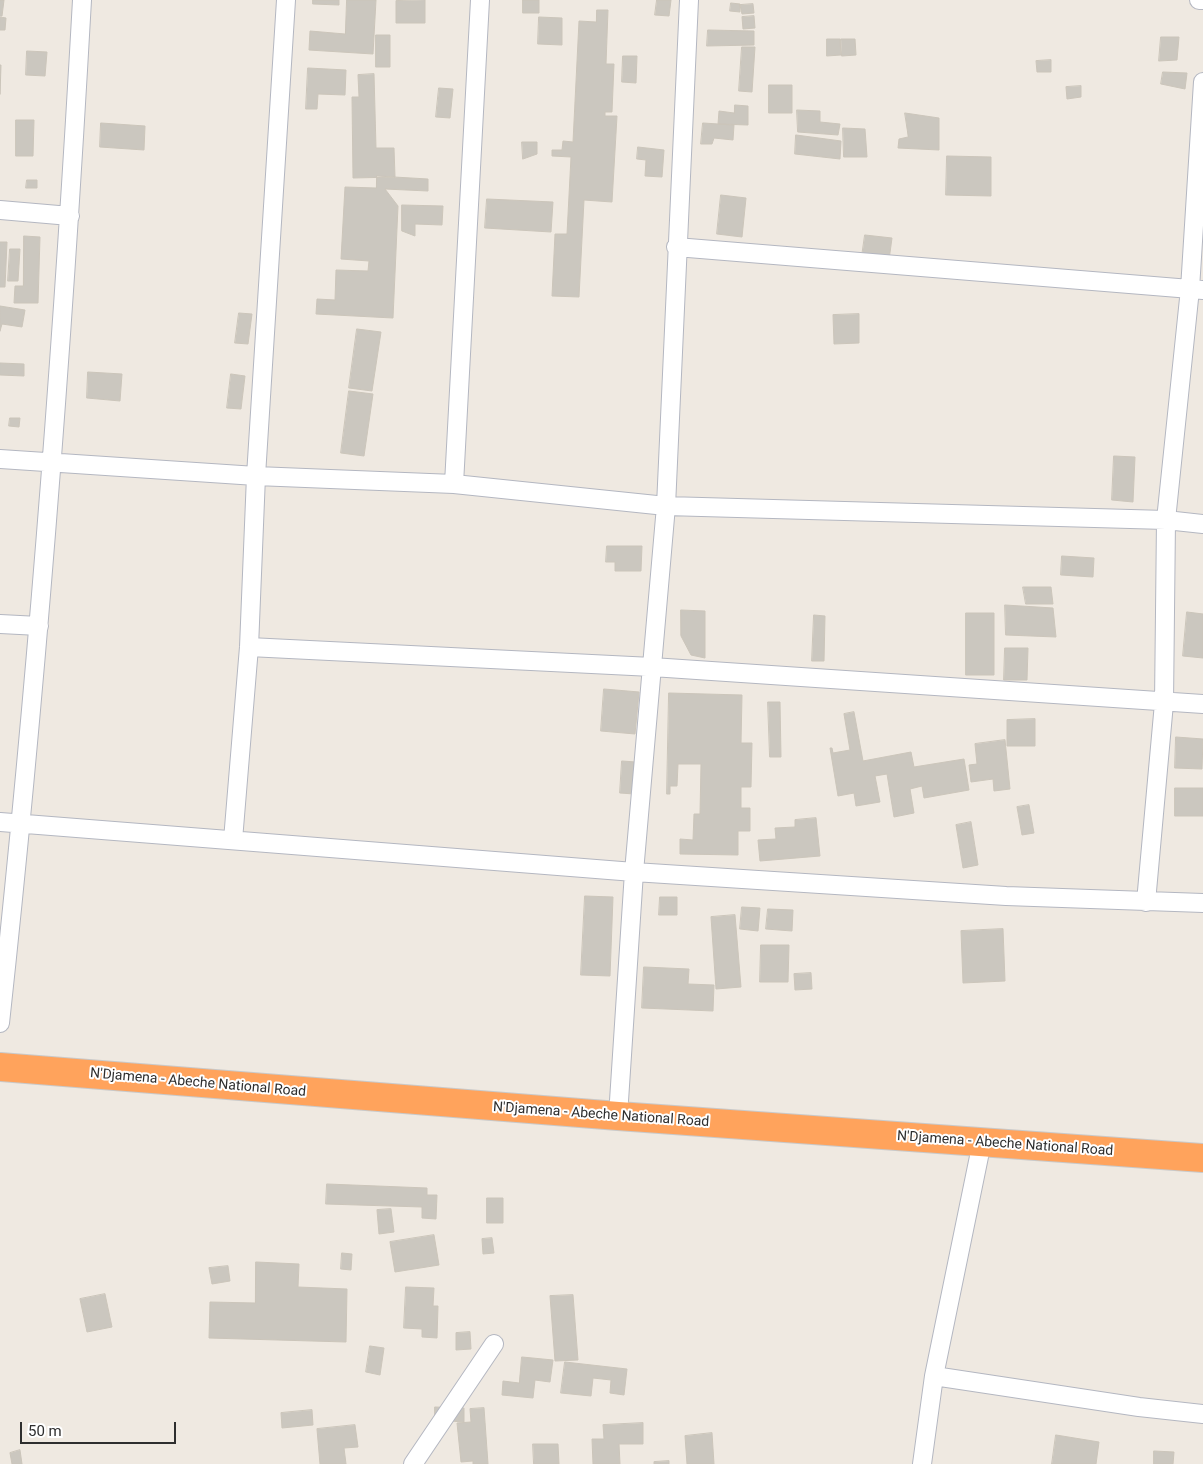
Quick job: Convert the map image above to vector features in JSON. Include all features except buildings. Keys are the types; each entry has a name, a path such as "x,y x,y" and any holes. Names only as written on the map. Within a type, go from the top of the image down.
{"highway":[{"name":"N'Djamena - Abeche National Road","path":"0,1067 618,1116 1203,1158"}],"street":[{"path":"0,1024 22,823 39,626 70,216 82,0"},
{"path":"233,840 249,647 256,476 286,0"},
{"path":"454,484 480,0"},
{"path":"618,1116 634,872 666,506 676,247 689,0"},
{"path":"1146,902 1164,702 1166,520 1197,290 1203,82"},
{"path":"0,210 70,216"},
{"path":"676,247 1197,290"},
{"path":"0,459 256,476 454,484 666,506 1166,520 1203,524"},
{"path":"0,624 39,626"},
{"path":"249,647 652,667 1203,704"},
{"path":"0,822 634,872 1006,896 1203,903"},
{"path":"922,1464 934,1376 982,1142"},
{"path":"412,1464 494,1344"},
{"path":"934,1376 1203,1414"}]}
